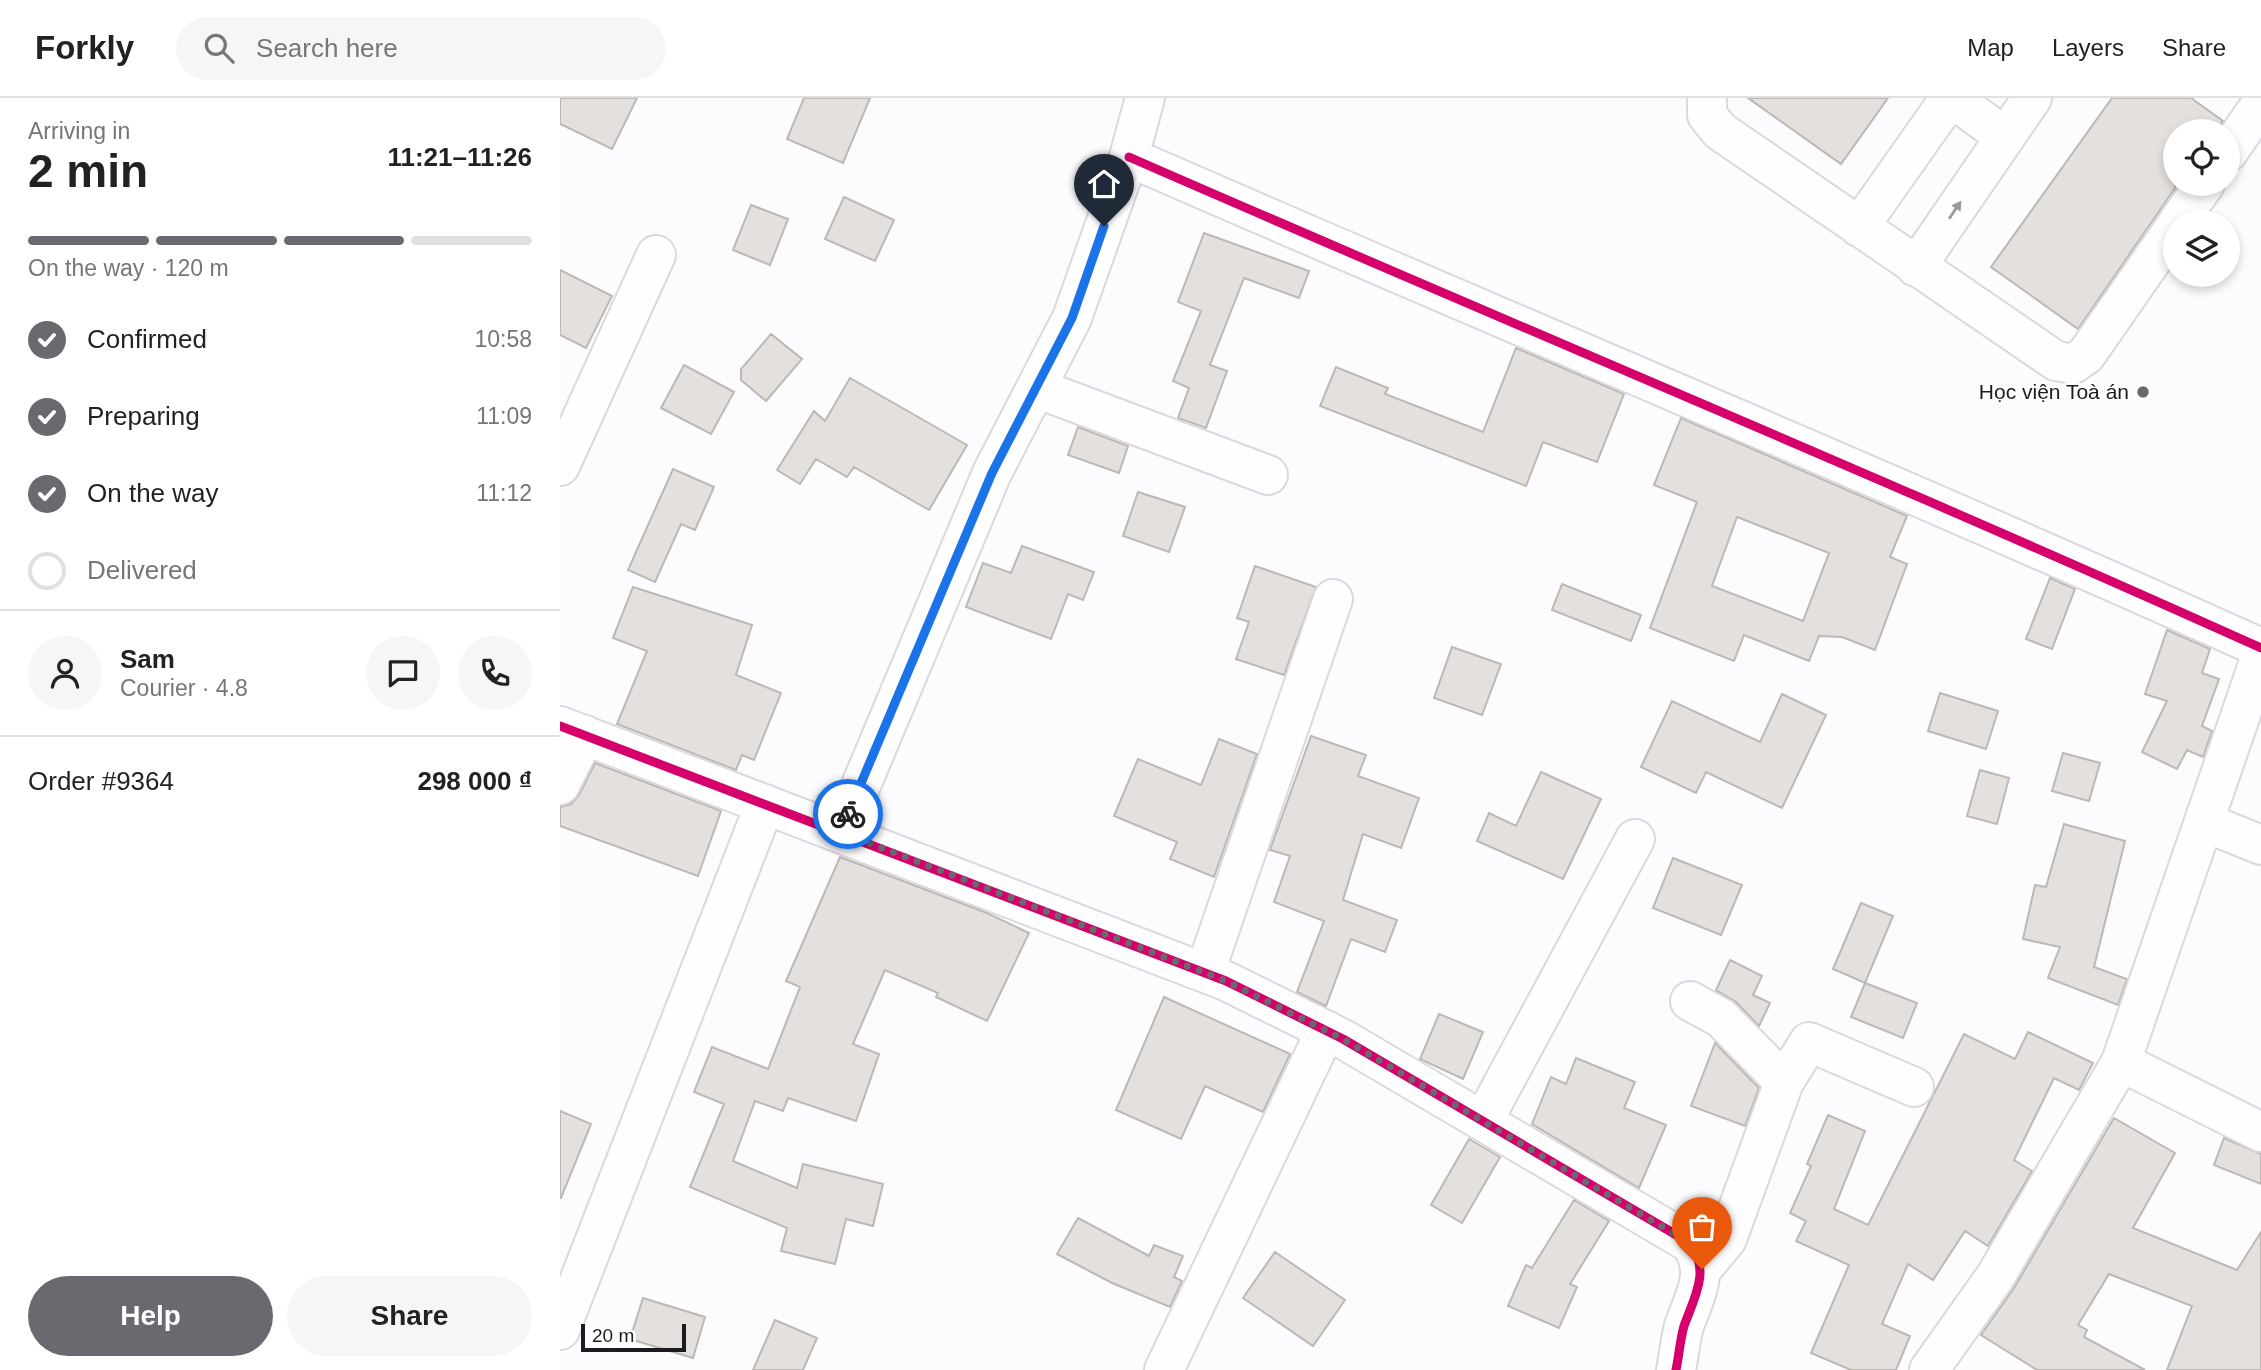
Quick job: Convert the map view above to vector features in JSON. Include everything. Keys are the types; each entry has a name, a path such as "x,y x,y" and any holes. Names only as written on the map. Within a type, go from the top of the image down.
{"street":[{"path":"841,832 992,473 1072,318 1129,157 1144,98"},
{"path":"1707,98 1707,115 1720,131 2056,361 2073,364 2086,355 2163,244"},
{"path":"1859,227 1951,98 2005,137"},
{"path":"1916,267 2032,98"},
{"path":"2240,135 2261,104"},
{"path":"1129,157 1470,307 1977,520 2261,648"},
{"path":"560,466 656,254"},
{"path":"1036,388 1268,475"},
{"path":"1205,972 1333,599"},
{"path":"1928,1370 1995,1277 2121,1062 2261,656"},
{"path":"560,785 572,731 1205,972 1326,1030 1690,1243 1702,1269"},
{"path":"560,1330 765,804"},
{"path":"2204,822 2261,845"},
{"path":"1483,1121 1636,839"},
{"path":"1690,1001 1721,1018 1784,1082"},
{"path":"1164,1370 1326,1030"},
{"path":"1676,1370 1683,1330 1698,1291 1702,1269 1727,1239 1784,1082 1809,1042 1914,1087"},
{"path":"2121,1062 2261,1132"}],"building":[{"path":"560,98 637,98 612,149 560,124"},
{"path":"804,98 870,98 843,163 787,139"},
{"path":"1748,98 1888,98 1841,164"},
{"path":"2112,98 2191,98 2220,119 2163,119 2163,196 2169,196 2078,329 1991,267"},
{"path":"844,197 894,220 875,261 825,239"},
{"path":"751,205 788,219 770,265 733,250"},
{"path":"1204,233 1309,271 1299,298 1244,278 1210,365 1227,371 1206,428 1178,418 1189,388 1173,381 1201,311 1178,302"},
{"path":"560,270 612,296 586,348 560,335"},
{"path":"771,334 802,359 766,401 741,380 741,369"},
{"path":"1516,348 1624,394 1597,462 1543,442 1526,486 1320,406 1336,367 1388,388 1385,394 1483,432"},
{"path":"684,365 734,392 711,434 661,408"},
{"path":"850,378 967,445 929,510 854,467 847,477 816,459 800,484 777,470 814,411 825,421"},
{"path":"1681,418 1907,516 1890,557 1907,564 1875,650 1842,637 1819,636 1809,661 1744,635 1734,661 1650,628 1697,502 1654,485","holes":["1737,517 1829,553 1803,621 1712,586"]},
{"path":"1078,427 1128,446 1119,473 1068,455"},
{"path":"673,469 714,487 695,530 681,524 655,582 628,570"},
{"path":"1138,492 1185,507 1169,552 1123,536"},
{"path":"1022,546 1094,572 1083,600 1068,594 1051,639 966,607 983,563 1011,573"},
{"path":"1255,566 1316,587 1284,675 1236,659 1249,622 1237,618"},
{"path":"2050,578 2075,589 2052,649 2026,639"},
{"path":"1562,584 1641,615 1631,641 1552,610"},
{"path":"633,587 752,625 736,675 781,693 754,760 742,755 736,770 617,724 647,651 613,638"},
{"path":"2167,630 2210,649 2202,673 2219,679 2202,726 2212,731 2203,757 2187,750 2177,769 2142,752 2167,701 2145,694"},
{"path":"1452,647 1501,664 1482,715 1434,698"},
{"path":"1940,693 1998,711 1986,749 1928,731"},
{"path":"1782,694 1826,715 1782,808 1706,772 1696,793 1641,767 1672,701 1760,742"},
{"path":"1311,736 1366,755 1358,776 1419,798 1401,848 1363,834 1343,900 1397,920 1385,952 1351,939 1326,1006 1297,992 1324,921 1274,902 1290,856 1270,850"},
{"path":"1219,739 1257,754 1214,877 1170,859 1177,842 1114,816 1138,759 1201,785"},
{"path":"2063,753 2100,763 2089,801 2052,791"},
{"path":"595,763 721,811 698,876 560,826 560,807 571,804 579,795"},
{"path":"1980,770 2009,778 1997,824 1967,816"},
{"path":"1541,772 1601,799 1563,879 1477,841 1489,813 1516,826"},
{"path":"2064,824 2125,841 2094,967 2127,979 2118,1005 2048,978 2060,947 2023,939 2035,885 2046,887"},
{"path":"840,857 987,913 1029,933 987,1021 936,997 938,993 885,970 853,1044 879,1054 856,1121 788,1098 783,1111 755,1101 733,1161 797,1188 803,1164 883,1184 873,1226 846,1219 835,1264 781,1251 787,1228 690,1187 724,1104 694,1092 712,1047 768,1069 800,987 786,981"},
{"path":"1673,858 1742,885 1721,935 1653,908"},
{"path":"1861,903 1893,916 1865,983 1833,969"},
{"path":"1730,960 1762,976 1753,995 1770,1003 1759,1026 1736,1002 1716,990"},
{"path":"1865,983 1917,1003 1903,1038 1851,1017"},
{"path":"1164,997 1290,1054 1263,1112 1205,1086 1181,1139 1116,1110"},
{"path":"1439,1014 1483,1032 1463,1079 1420,1059"},
{"path":"2028,1032 2093,1063 2079,1090 2054,1078 2014,1160 2032,1171 1988,1246 1965,1231 1933,1280 1908,1264 1882,1324 1910,1336 1896,1370 1851,1370 1811,1353 1849,1265 1796,1241 1806,1221 1790,1213 1811,1166 1807,1164 1828,1115 1865,1131 1834,1209 1868,1225 1964,1034 2015,1059"},
{"path":"1715,1043 1759,1088 1745,1126 1691,1106"},
{"path":"1576,1058 1635,1082 1624,1108 1666,1125 1639,1188 1532,1124 1551,1077 1566,1084"},
{"path":"560,1111 591,1124 561,1198 560,1198"},
{"path":"2114,1118 2175,1153 2133,1228 2237,1270 2261,1232 2261,1370 2167,1370 2192,1306 2109,1274 2078,1325 2087,1330 2084,1337 2145,1370 2037,1370 1981,1335 2014,1288"},
{"path":"2224,1138 2261,1154 2261,1184 2214,1165"},
{"path":"1469,1139 1500,1157 1462,1223 1431,1205"},
{"path":"1574,1200 1609,1221 1570,1284 1577,1287 1559,1328 1508,1306 1526,1265 1532,1268"},
{"path":"1078,1218 1149,1256 1154,1245 1183,1256 1174,1277 1182,1281 1170,1307 1112,1283 1057,1254"},
{"path":"1275,1252 1345,1300 1313,1346 1243,1298"},
{"path":"643,1298 705,1317 693,1358 630,1339"},
{"path":"775,1320 817,1338 803,1370 753,1370"}],"cycle path":[{"path":"1129,157 1979,523 2261,648"},
{"path":"560,726 1226,981 1343,1039 1690,1243 1699,1264 1699,1284 1684,1326 1676,1370"}],"way so far":[{"path":"848,814 841,832 1108,933 1226,981 1343,1039 1690,1243 1702,1269"}],"place":[{"name":"Học viện Toà án","path":"2143,392"}],"route":[{"path":"848,814 992,473 1072,318 1104,226"}]}
